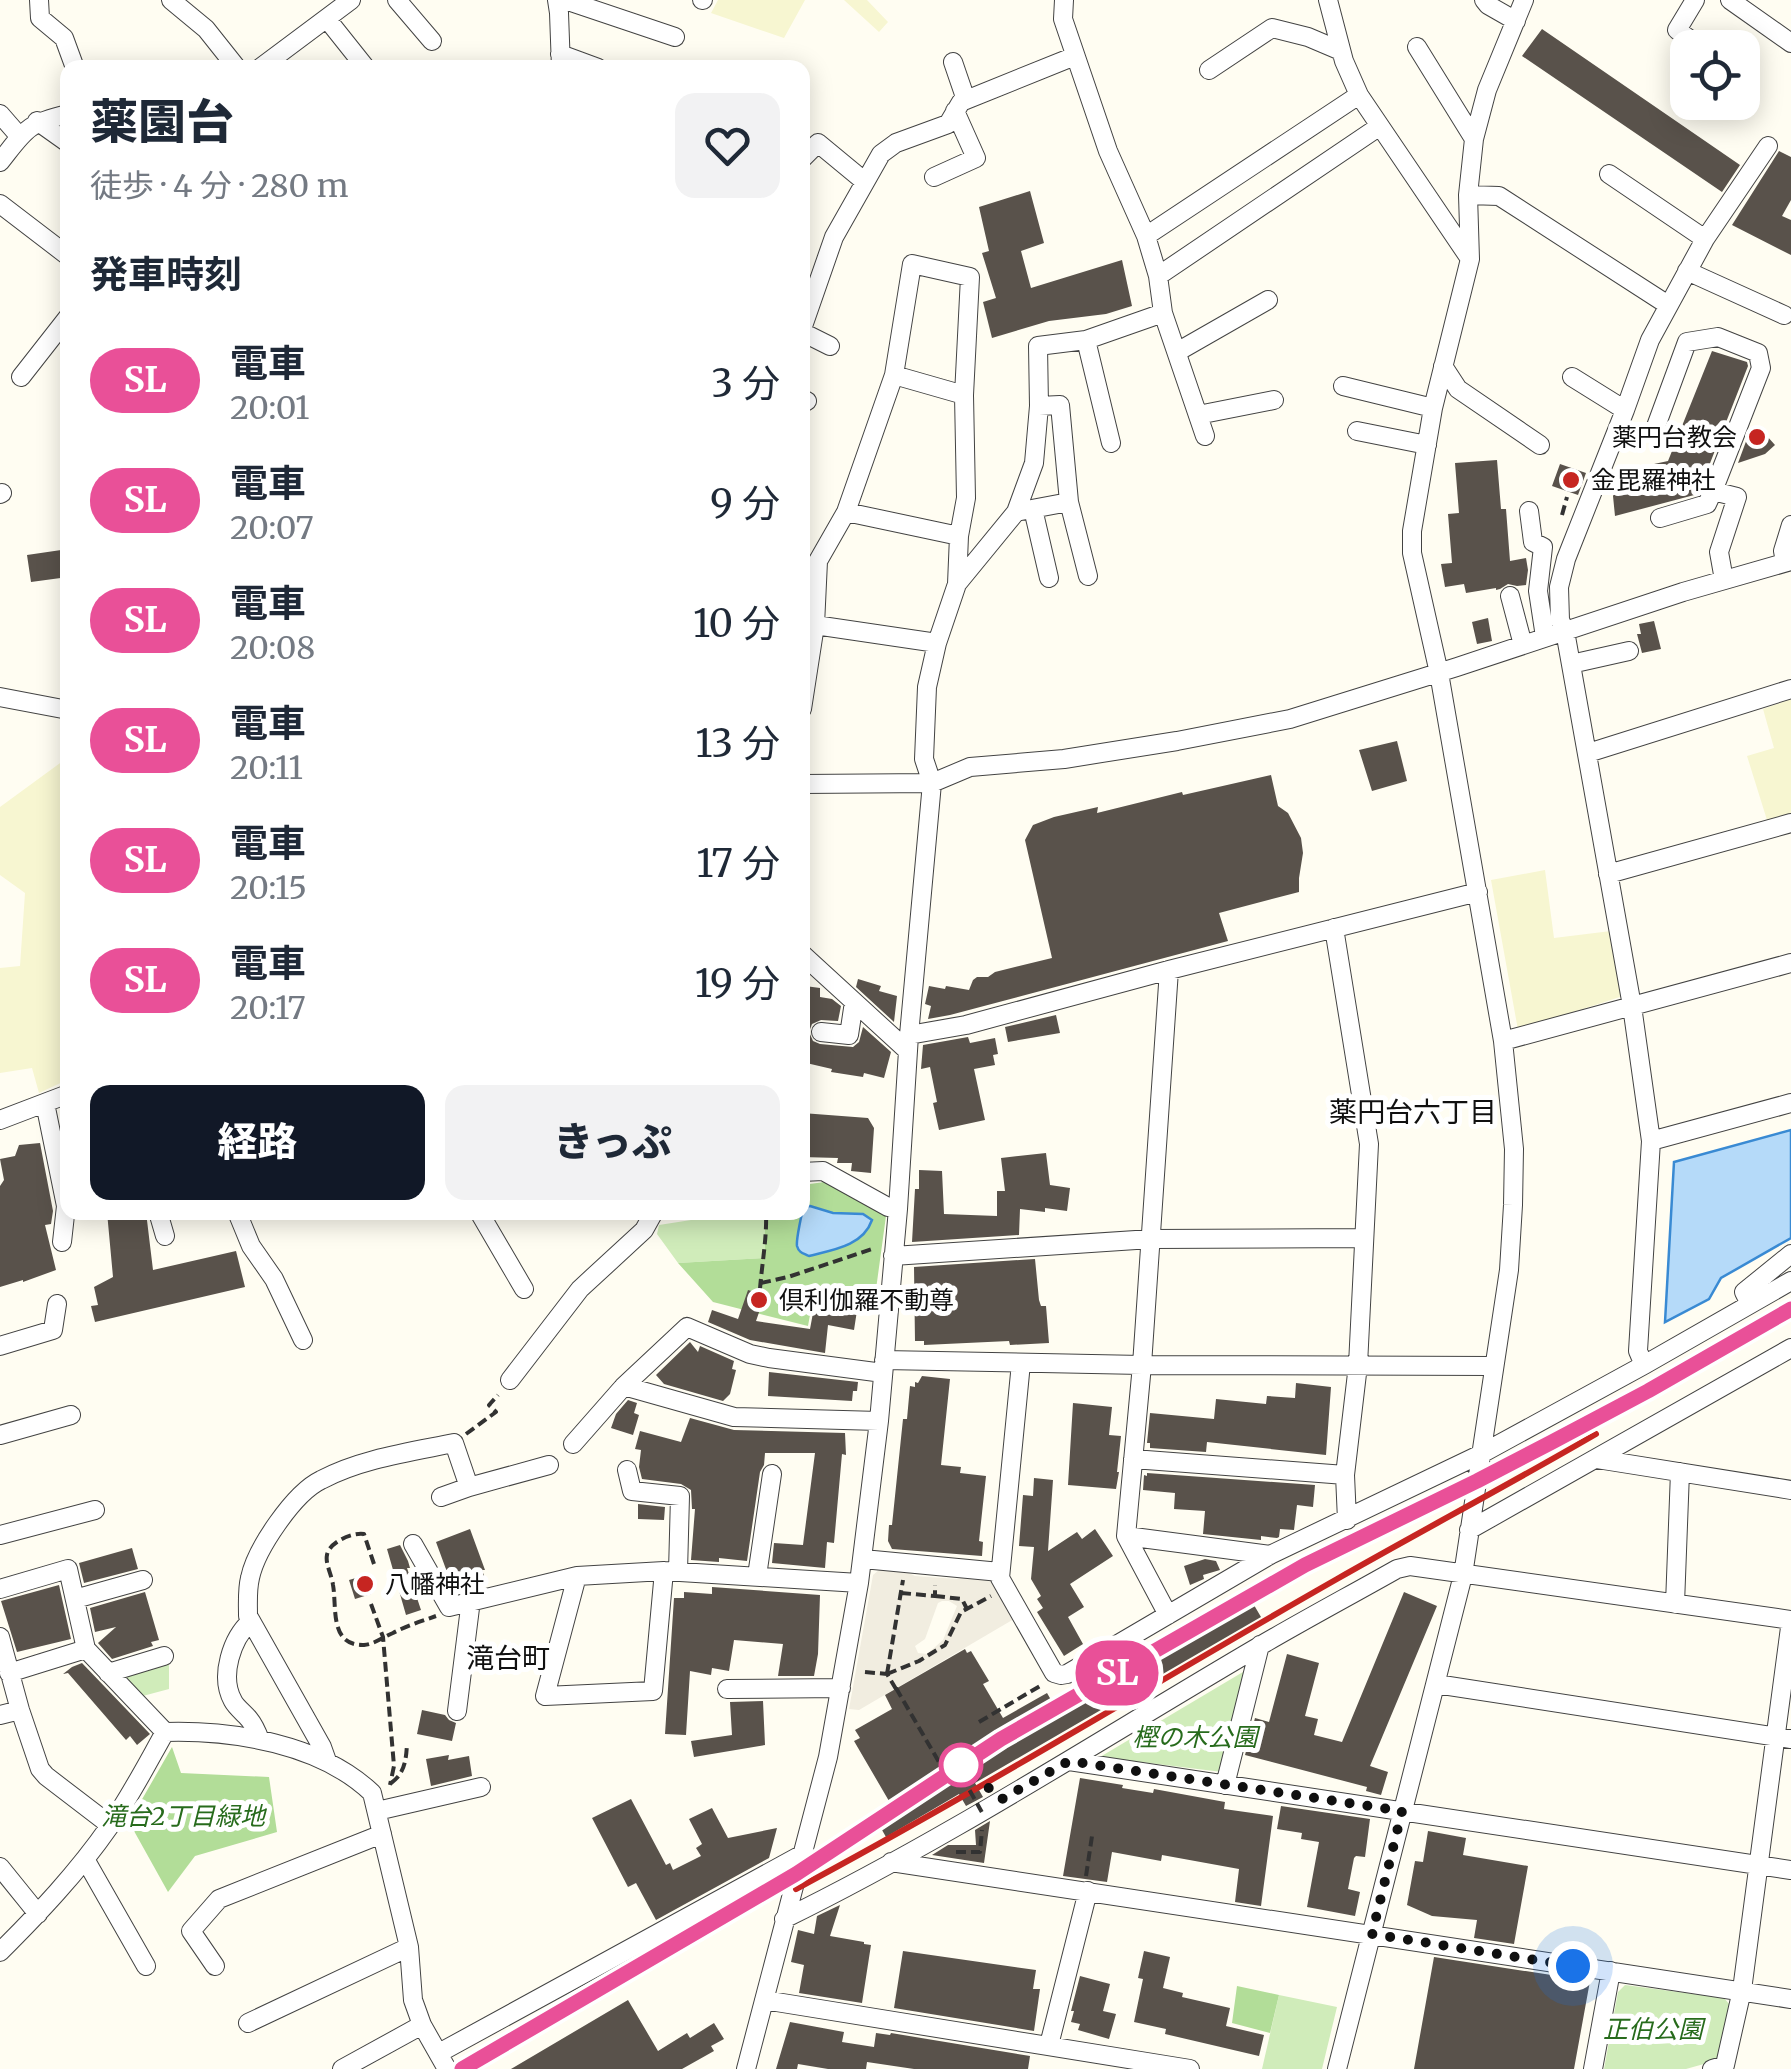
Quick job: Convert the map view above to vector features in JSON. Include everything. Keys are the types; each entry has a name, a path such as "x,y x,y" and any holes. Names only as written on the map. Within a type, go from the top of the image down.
{"street":[{"path":"39,0 40,18 64,38 72,60"},
{"path":"171,0 206,29 231,60"},
{"path":"271,60 351,0"},
{"path":"397,0 432,41"},
{"path":"557,0 561,60"},
{"path":"566,0 674,37"},
{"path":"1064,0 1063,19 1108,151 1146,236 1164,312 1205,436"},
{"path":"1328,0 1341,52 1359,95 1470,259"},
{"path":"1484,0 1516,21"},
{"path":"1337,2069 1463,1576 1509,1270 1522,1144 1439,673 1412,552 1412,532 1433,408 1470,259 1468,195 1474,139 1487,90 1524,0"},
{"path":"1677,30 1695,0"},
{"path":"1730,0 1791,42"},
{"path":"327,18 360,60"},
{"path":"1209,70 1272,28 1308,37 1341,52"},
{"path":"1417,47 1474,139"},
{"path":"810,307 834,237 881,154 896,143 948,124 961,106 1075,56"},
{"path":"934,177 976,158 953,62"},
{"path":"1146,236 1359,95"},
{"path":"0,114 20,137"},
{"path":"0,162 37,121 60,116"},
{"path":"37,121 60,138"},
{"path":"1158,276 1380,126"},
{"path":"810,152 818,143 864,182"},
{"path":"1644,1365 1638,1352 1651,1141 1632,1006 1572,664 1560,620 1558,587 1650,340 1704,239 1768,146"},
{"path":"1609,174 1704,239"},
{"path":"1468,195 1500,196 1668,305"},
{"path":"0,204 60,250"},
{"path":"747,2069 828,1758 860,1582 879,1421 889,1250 898,1209 932,784 924,759 927,687 957,584 959,536 966,498 964,395 970,277 912,264 894,375 846,512 818,561 810,657"},
{"path":"1686,271 1784,315"},
{"path":"1178,352 1268,300"},
{"path":"957,584 1024,511 1034,463 1038,346 1086,340 1164,312"},
{"path":"21,377 60,327"},
{"path":"810,335 830,346"},
{"path":"1655,429 1688,342 1718,337 1758,353 1761,368 1708,504 1660,518"},
{"path":"1086,340 1111,443"},
{"path":"1443,366 1458,389 1540,445"},
{"path":"894,375 964,395"},
{"path":"1572,377 1626,410"},
{"path":"1343,386 1433,408"},
{"path":"1198,415 1274,400"},
{"path":"1038,406 1060,404 1070,502 1088,576"},
{"path":"1357,431 1427,446"},
{"path":"1713,491 1737,498 1718,552 1724,580"},
{"path":"1024,511 1070,502"},
{"path":"1529,510 1533,542 1543,547 1538,591 1546,637"},
{"path":"1024,511 1049,578"},
{"path":"846,512 959,536"},
{"path":"810,784 932,784 970,768 1064,759 1290,719 1788,562 1783,551 1791,525"},
{"path":"1510,596 1523,645"},
{"path":"815,625 937,643"},
{"path":"1572,664 1630,652"},
{"path":"1588,753 1791,688"},
{"path":"0,697 60,708"},
{"path":"1608,874 1791,823"},
{"path":"909,1043 1169,970 1478,892"},
{"path":"1334,928 1370,1144 1358,1365 1345,1475 1348,1520"},
{"path":"810,961 854,1002 909,1043"},
{"path":"1503,1041 1540,1039 1632,1006 1791,963"},
{"path":"1168,1614 1126,1536 1142,1365 1169,970"},
{"path":"821,1032 849,1035 854,1002"},
{"path":"0,1120 60,1097"},
{"path":"45,1102 60,1176"},
{"path":"1651,1141 1791,1103"},
{"path":"810,1172 822,1171 898,1209"},
{"path":"62,1242 64,1220"},
{"path":"160,1220 165,1236"},
{"path":"240,1220 304,1340"},
{"path":"484,1220 524,1289"},
{"path":"510,1380 580,1290 644,1230 650,1220"},
{"path":"889,1250 1151,1239 1364,1238"},
{"path":"1750,1304 1744,1292 1791,1254"},
{"path":"1022,1362 1000,1578 1054,1673 1061,1675 1270,1555 1481,1454 1791,1281"},
{"path":"0,1346 53,1330 57,1304"},
{"path":"573,1444 624,1386 687,1328 769,1358 883,1366 1022,1362 1493,1366"},
{"path":"1469,1530 1788,1352"},
{"path":"624,1386 734,1417 879,1421"},
{"path":"0,1435 71,1415"},
{"path":"327,1761 248,1616 254,1562 278,1523 310,1486 347,1468 454,1443 468,1487"},
{"path":"1133,1458 1345,1475"},
{"path":"1597,1459 1791,1490"},
{"path":"442,1497 550,1465"},
{"path":"577,1576 545,1696 652,1691 680,1496 632,1491 627,1470"},
{"path":"1674,1604 1680,1472"},
{"path":"757,1576 772,1474"},
{"path":"0,1534 94,1510"},
{"path":"1126,1536 1270,1555"},
{"path":"413,1544 450,1607 577,1576 671,1571 860,1582"},
{"path":"862,1559 1000,1572"},
{"path":"784,1919 1069,1761 1260,1645 1397,1568 1410,1566 1791,1620 1783,1738 1758,1865 1742,1990 1725,2065 1712,2069"},
{"path":"0,1589 68,1569 86,1648 165,1732 260,1740 327,1761 372,1793 409,1947 413,2000 443,2061 801,1855"},
{"path":"75,1599 143,1580"},
{"path":"457,1710 471,1600"},
{"path":"251,1621 241,1629 230,1654 228,1680 232,1700 252,1722 260,1740"},
{"path":"0,1637 32,1748 46,1776 110,1825"},
{"path":"1225,1784 1260,1645"},
{"path":"5,1665 86,1648"},
{"path":"108,1673 164,1656"},
{"path":"1436,1684 1783,1738"},
{"path":"727,1689 841,1688"},
{"path":"0,1715 20,1710"},
{"path":"0,1952 85,1859 110,1825 165,1732"},
{"path":"1069,1761 1791,1870"},
{"path":"377,1808 481,1788"},
{"path":"216,1966 190,1931 219,1899 382,1834"},
{"path":"85,1859 146,1966"},
{"path":"891,1862 1791,1999"},
{"path":"0,1868 38,1914"},
{"path":"1049,2046 1086,1891"},
{"path":"248,2023 409,1947"},
{"path":"1593,2069 1611,1971"},
{"path":"764,2000 1049,2046 1087,2061 1190,2069"},
{"path":"342,2069 422,2024"}],"path":[{"path":"766,1220 760,1286 889,1250"},
{"path":"454,1443 496,1412 489,1405 510,1380"},
{"path":"374,1564 364,1534 358,1532 347,1535 326,1556 333,1584 336,1628 352,1643 375,1643 450,1607"},
{"path":"892,1579 903,1580 888,1674 943,1769 955,1764 984,1816 980,1852 946,1851"},
{"path":"935,1596 936,1580"},
{"path":"901,1593 962,1598 967,1609"},
{"path":"865,1672 888,1674 945,1645 961,1612 995,1594"},
{"path":"371,1604 383,1638 394,1766 391,1783 377,1808"},
{"path":"979,1722 1046,1682"},
{"path":"391,1783 400,1776 407,1744"},
{"path":"1086,1891 1092,1836"}],"green space":[{"path":"718,0 805,0 784,38 711,13"},
{"path":"844,0 867,0 888,22 879,32"},
{"path":"1791,699 1791,814 1767,820 1747,756 1774,748 1763,709"},
{"path":"60,763 60,1083 39,1093 32,1068 0,1073 0,968 20,966 25,893 0,875 0,807"},
{"path":"1545,870 1554,938 1611,931 1623,996 1518,1030 1491,880"},
{"path":"824,1182 886,1216 874,1304 814,1293 808,1326 713,1302 678,1263 765,1258 765,1220 810,1220 810,1184"},
{"path":"691,1220 765,1220 765,1258 678,1263 657,1234 659,1225"},
{"path":"169,1661 169,1689 139,1697 122,1679 125,1672"},
{"name":"樫の木公園","path":"1248,1669 1222,1772 1100,1757"},
{"name":"滝台2丁目緑地","path":"172,1747 181,1773 269,1777 277,1832 195,1856 168,1892 129,1822"},
{"name":"正伯公園","path":"1625,1985 1724,1998 1730,2005 1718,2060 1686,2069 1604,2069 1618,1992"},
{"path":"1237,1986 1279,1995 1270,2033 1232,2023"},
{"path":"1279,1995 1337,2007 1322,2069 1262,2069"}],"shaded area":[{"path":"879,1570 957,1579 971,1575 989,1577 1014,1619 859,1710 849,1709 873,1575","holes":["949,1601 957,1606 943,1640 927,1654 918,1653 915,1646 925,1639 938,1603"]}],"water":[{"path":"1791,1130 1791,1238 1721,1278 1709,1299 1665,1322 1674,1162"},
{"path":"810,1206 833,1213 863,1214 872,1220 854,1241 809,1256 797,1246 801,1220 810,1220"}],"building":[{"path":"1542,29 1740,165 1722,192 1522,56"},
{"path":"1779,151 1791,157 1791,200 1782,216 1791,220 1791,255 1732,225"},
{"path":"1030,191 1044,243 1021,251 1031,288 1122,260 1132,306 1106,314 1049,321 992,338 983,302 996,298 982,253 989,251 979,207"},
{"path":"1712,351 1747,362 1748,366 1698,494 1615,516 1613,496 1626,470 1668,461"},
{"name":"薬円台教会","path":"1758,426 1775,445 1765,454 1738,463 1751,428"},
{"path":"1497,460 1510,561 1526,558 1526,585 1508,584 1496,590 1466,593 1464,584 1445,587 1441,564 1452,563 1448,514 1459,513 1455,463"},
{"name":"金毘羅神社","path":"1560,464 1586,473 1578,495 1552,486"},
{"path":"60,550 60,578 31,582 27,555"},
{"path":"1488,618 1492,641 1477,644 1472,622"},
{"path":"1654,621 1661,649 1642,653 1637,634 1641,634 1639,624"},
{"path":"1397,741 1407,781 1372,791 1359,750"},
{"path":"1271,775 1278,806 1288,813 1301,838 1299,892 1219,913 1228,941 928,1019 931,1006 925,1004 929,986 969,990 977,977 1052,958 1025,840 1033,825 1098,807 1097,813"},
{"path":"858,979 897,996 894,1022 856,987"},
{"path":"810,987 820,988 820,997 841,1006 838,1021 812,1024 810,1029"},
{"path":"1056,1015 1060,1033 1008,1042 1005,1027"},
{"path":"863,1027 891,1052 884,1078 831,1072 832,1069 810,1064 810,1034 820,1044 853,1047 859,1042"},
{"path":"968,1037 970,1043 995,1038 995,1065 974,1069 985,1120 939,1130 930,1067 921,1069 923,1045"},
{"path":"810,1114 868,1118 874,1128 871,1173 851,1171 852,1163 837,1163 838,1158 810,1157"},
{"path":"40,1143 53,1211 51,1224 45,1225 56,1270 0,1287 0,1186 4,1180 0,1159 15,1156 19,1145"},
{"path":"1046,1153 1050,1185 1070,1188 1067,1211 1020,1209 1019,1235 912,1242 919,1170 942,1171 944,1214 997,1216 997,1191 1005,1191 1001,1158"},
{"path":"108,1220 147,1220 153,1270 236,1251 245,1287 95,1322 91,1306 98,1305 94,1287 113,1277"},
{"path":"1035,1259 1039,1300 1041,1306 1046,1306 1049,1343 924,1345 924,1341 915,1341 914,1267"},
{"path":"748,1290 765,1295 756,1321 810,1329 816,1297 858,1304 854,1330 828,1325 825,1353 750,1340 708,1322 712,1310 738,1319"},
{"path":"690,1342 698,1352 700,1346 734,1361 732,1369 736,1370 730,1394 723,1401 664,1384 656,1375"},
{"path":"769,1372 858,1382 857,1391 853,1391 852,1401 768,1396"},
{"path":"922,1376 950,1379 941,1465 961,1467 960,1473 986,1476 979,1541 983,1542 982,1556 892,1549 888,1541 903,1419 907,1419 910,1386 915,1387"},
{"path":"1296,1383 1331,1387 1326,1455 1207,1442 1206,1452 1150,1448 1147,1443 1150,1413 1214,1419 1216,1399 1266,1404 1267,1396 1295,1398"},
{"path":"628,1400 637,1403 634,1413 639,1415 633,1435 611,1428"},
{"path":"1073,1403 1112,1407 1109,1435 1121,1436 1116,1489 1068,1485"},
{"path":"690,1418 734,1430 845,1433 846,1455 842,1454 834,1543 827,1542 825,1568 772,1563 774,1543 803,1545 815,1453 765,1453 747,1561 691,1560 695,1509 691,1490 681,1484 642,1479 641,1450 635,1449 640,1431 681,1442"},
{"path":"1147,1473 1315,1485 1313,1507 1297,1505 1294,1530 1280,1529 1277,1538 1203,1534 1205,1511 1174,1509 1175,1493 1143,1490"},
{"path":"1034,1478 1053,1480 1048,1551 1077,1532 1082,1539 1095,1529 1113,1556 1070,1584 1084,1607 1068,1617 1083,1644 1064,1656 1037,1612 1043,1608 1031,1579 1034,1547 1019,1546 1023,1495 1033,1496"},
{"path":"638,1504 665,1507 664,1520 638,1519"},
{"path":"470,1529 486,1581 458,1592 436,1542"},
{"path":"400,1545 421,1610 406,1615 387,1549"},
{"path":"132,1548 138,1569 84,1583 79,1563"},
{"path":"1205,1559 1216,1561 1220,1570 1203,1575 1204,1579 1190,1585 1184,1566"},
{"path":"366,1575 371,1594 355,1599 349,1580"},
{"path":"59,1585 71,1639 17,1652 1,1601"},
{"path":"712,1587 820,1595 814,1676 778,1676 783,1644 734,1640 729,1671 712,1668 711,1675 690,1671 686,1735 665,1734 674,1598 684,1598 684,1592 712,1594"},
{"path":"145,1592 159,1640 151,1642 153,1646 112,1659 98,1643 116,1627 95,1632 90,1608"},
{"path":"1404,1592 1437,1606 1370,1766 1388,1772 1381,1795 1366,1791 1367,1787 1245,1755 1255,1718 1269,1722 1287,1654 1319,1663 1305,1716 1318,1719 1314,1735 1342,1742"},
{"path":"1251,1600 1261,1617 975,1783 983,1797 966,1806 959,1794 886,1837 878,1823 896,1813 854,1741 860,1738 855,1730 892,1709 885,1695 965,1649 967,1653 971,1651 989,1681 983,1684 1003,1718 1047,1693 1058,1712"},
{"path":"82,1663 150,1734 137,1745 130,1736 126,1740 68,1673 63,1674"},
{"path":"763,1701 765,1745 694,1757 691,1741 732,1735 730,1702"},
{"path":"422,1710 445,1715 456,1723 452,1741 417,1734"},
{"path":"449,1755 448,1760 469,1756 472,1776 431,1786 426,1759"},
{"path":"1080,1778 1123,1785 1122,1788 1153,1793 1154,1789 1225,1802 1224,1809 1273,1816 1261,1906 1235,1902 1239,1869 1162,1855 1161,1861 1112,1852 1107,1882 1063,1876"},
{"path":"631,1799 666,1865 670,1863 673,1870 701,1856 696,1848 702,1844 689,1819 712,1808 728,1838 777,1828 769,1858 656,1920 636,1883 628,1887 592,1818"},
{"path":"1281,1806 1370,1819 1365,1857 1354,1858 1348,1889 1360,1892 1355,1916 1307,1907 1319,1842 1301,1839 1302,1833 1277,1829"},
{"path":"990,1821 984,1863 932,1855 948,1845 976,1845 975,1830"},
{"path":"1428,1831 1466,1838 1463,1855 1528,1866 1514,1944 1474,1938 1477,1920 1432,1916 1407,1905 1415,1861 1423,1862"},
{"path":"840,1905 830,1936 871,1945 862,2003 799,1993 804,1965 791,1962 798,1930 814,1934 817,1916"},
{"path":"903,1951 1036,1970 1033,1989 1040,1989 1034,2031 894,2008"},
{"path":"1144,1951 1170,1957 1163,1988 1183,1993 1182,1997 1230,2008 1226,2026 1264,2035 1259,2056 1165,2034 1166,2029 1134,2022"},
{"path":"1434,1957 1590,1981 1574,2069 1414,2069"},
{"path":"1080,1976 1110,1984 1103,2011 1116,2014 1109,2039 1078,2030 1080,2024 1071,2022"},
{"path":"628,2000 658,2051 687,2033 690,2038 714,2023 724,2039 711,2046 714,2051 682,2069 511,2069"},
{"path":"790,2022 844,2032 842,2042 874,2047 876,2033 891,2033 1030,2056 1028,2069 914,2069 867,2062 866,2069 798,2064 797,2069 776,2069"}],"railway":[{"path":"462,2069 796,1874 1001,1739 1305,1565 1649,1391 1791,1309"},
{"path":"796,1889 1596,1434"}],"train":[{"name":"SL","path":"462,2069 796,1874 1001,1739 1305,1565 1552,1442 1791,1309"}],"place":[{"name":"薬円台教会","path":"1757,437"},
{"name":"金毘羅神社","path":"1571,480"},
{"name":"倶利伽羅不動尊","path":"759,1300"},
{"name":"八幡神社","path":"365,1584"}],"district":[{"name":"薬円台六丁目","path":"1413,1112"},
{"name":"滝台町","path":"508,1658"}],"route":[{"path":"961,1765 1002,1799 1069,1761 1402,1811 1372,1934 1573,1966"}]}
